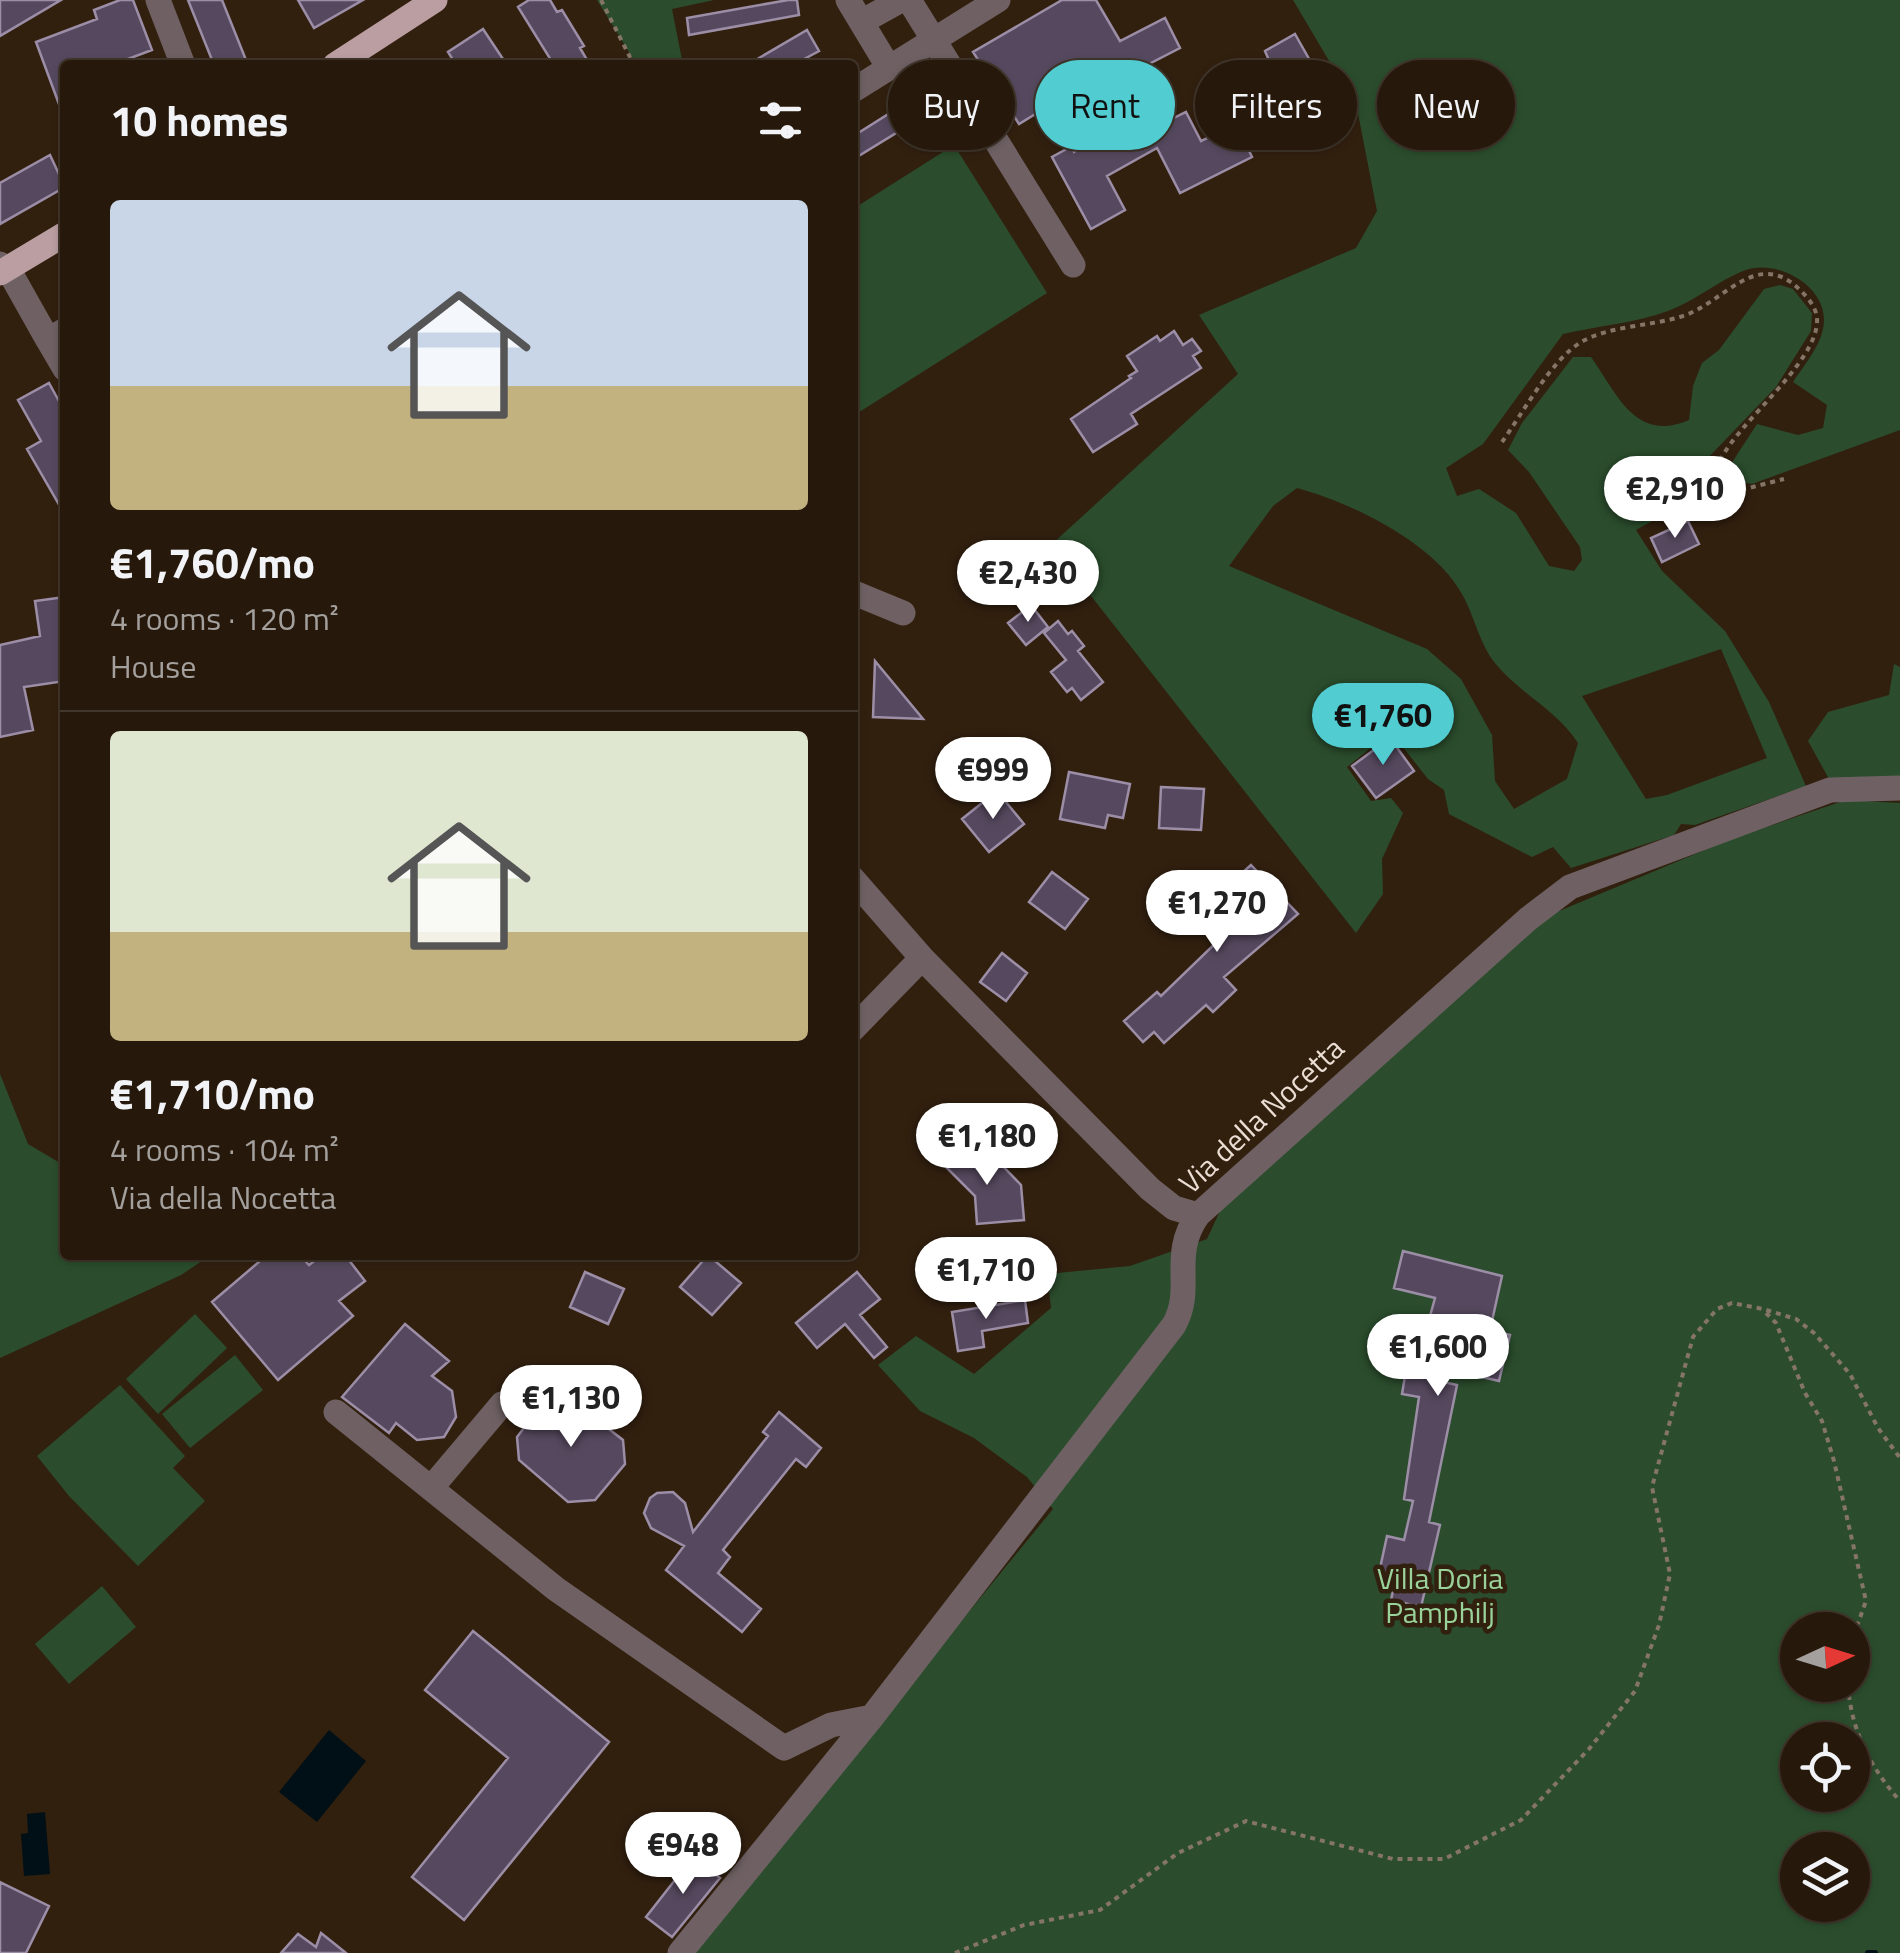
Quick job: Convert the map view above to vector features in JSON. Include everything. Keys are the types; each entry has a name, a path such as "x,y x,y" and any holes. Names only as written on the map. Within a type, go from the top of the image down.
{"main road":[{"path":"343,60 435,0"},
{"path":"3,269 60,237"}],"street":[{"path":"158,0 181,60"},
{"path":"888,66 855,10 905,0 934,40 1073,265"},
{"path":"902,60 998,0"},
{"path":"858,87 888,69"},
{"path":"3,269 57,335"},
{"path":"858,594 903,613"},
{"name":"Via della Nocetta","path":"680,1953 872,1718 1174,1326 1182,1303 1183,1240 1198,1216 1498,945 1570,886 1830,790 1900,788"},
{"path":"858,885 922,958 1150,1189 1174,1208 1198,1216"},
{"path":"858,1024 922,958"},
{"path":"432,1487 502,1404"},
{"path":"336,1412 556,1588 784,1748 831,1725 872,1718"}],"path":[{"path":"601,0 631,60"},
{"path":"1502,442 1564,356 1585,340 1684,316 1712,303 1745,277 1768,273 1787,278 1812,303 1818,320 1813,337 1770,403 1728,444 1721,459 1735,486 1745,489 1784,479"},
{"path":"955,1953 1024,1925 1100,1910 1178,1853 1246,1821 1393,1859 1444,1859 1521,1820 1589,1749 1635,1692 1659,1625 1670,1574 1652,1487 1693,1337 1717,1309 1732,1303 1763,1310 1796,1319 1814,1333 1850,1374 1878,1428 1900,1458"},
{"path":"1763,1310 1776,1324 1805,1393 1822,1421 1866,1601 1862,1612"},
{"path":"1849,1702 1850,1717 1877,1775 1900,1801"}],"green space":[{"path":"597,0 714,0 672,9 682,60 634,60"},
{"path":"1293,0 1900,0 1900,430 1752,484 1737,481 1729,467 1757,424 1798,435 1823,428 1827,405 1793,382 1821,336 1824,320 1816,295 1783,271 1756,268 1734,275 1668,311 1563,334 1483,444 1446,468 1457,496 1479,489 1516,513 1549,566 1574,571 1582,560 1580,547 1529,472 1508,450 1522,423 1573,357 1591,357 1620,400 1641,420 1670,425 1689,420 1693,386 1702,363 1719,350 1764,289 1780,285 1793,289 1812,313 1811,331 1776,387 1682,485 1683,504 1636,530 1662,571 1725,631 1769,702 1806,786 1695,825 1681,824 1674,835 1571,868 1553,847 1532,857 1449,814 1444,790 1428,779 1391,732 1347,767 1371,801 1391,798 1403,813 1382,859 1383,894 1356,933 1051,545 1238,374 1199,315 1356,248 1377,211 1357,108 1357,60 1329,60","holes":["1297,488 1389,527 1449,575 1495,663 1560,721 1578,743 1567,779 1514,809 1495,781 1492,735 1461,679 1427,649 1229,566 1273,506","1721,649 1767,758 1646,799 1582,696"]},
{"path":"946,150 957,150 1047,293 858,413 858,206"},
{"path":"1894,664 1900,667 1900,783 1829,779 1808,741 1828,712 1889,695"},
{"name":"Villa Doria Pamphilj","path":"1846,800 1900,803 1900,1953 690,1953 1053,1509 1027,1477 974,1438 920,1411 878,1365 916,1336 974,1374 1051,1308 1047,1274 1130,1266 1207,1239 1220,1211 1533,922 1731,839"},
{"path":"0,1074 28,1144 60,1163 60,1260 204,1260 181,1275 0,1358"},
{"path":"195,1314 227,1348 158,1414 126,1379"},
{"path":"235,1355 263,1390 190,1448 162,1414"},
{"path":"120,1385 185,1456 173,1468 205,1501 138,1566 69,1496 37,1456"},
{"path":"102,1586 136,1627 69,1684 35,1644"}],"shaded area":[{"path":"329,1730 366,1761 317,1822 279,1792"},
{"path":"45,1812 50,1874 24,1876 21,1834 28,1833 27,1814"}],"building":[{"path":"0,0 61,0 0,36"},
{"path":"120,0 133,0 152,50 125,60 60,60 60,107 36,42 97,19 94,10"},
{"path":"188,0 222,0 246,60 212,60"},
{"path":"298,0 363,0 314,28"},
{"path":"529,0 550,0 557,12 562,10 584,46 580,48 587,60 551,60 518,7"},
{"path":"797,0 799,15 689,35 687,18"},
{"path":"1062,0 1096,0 1120,41 1165,18 1180,48 1157,60 1035,60 1035,114 1019,124 1015,118 1015,60 978,60 973,52"},
{"path":"483,29 504,60 453,60 448,52"},
{"path":"807,30 819,51 802,60 756,60"},
{"path":"1295,34 1310,60 1265,60 1268,58 1265,51"},
{"path":"1186,112 1195,129 1195,150 1249,150 1252,157 1180,193 1158,150 1175,150 1175,117"},
{"path":"888,114 888,138 858,156 858,133"},
{"path":"1065,150 1153,150 1107,176 1125,210 1091,229 1052,157"},
{"path":"50,155 60,176 60,190 0,224 0,183"},
{"path":"1174,331 1183,345 1192,339 1201,351 1193,356 1201,368 1131,414 1137,424 1093,452 1071,419 1131,378 1137,371 1127,356 1157,336 1160,341"},
{"path":"49,383 60,403 60,506 27,449 41,441 18,400"},
{"path":"1688,521 1699,544 1662,562 1651,538"},
{"path":"60,598 60,682 24,687 33,730 0,737 0,645 40,636 35,601"},
{"path":"1031,605 1048,627 1026,645 1008,623"},
{"path":"1058,621 1084,646 1078,651 1103,682 1081,700 1072,688 1067,692 1051,672 1066,660 1044,633"},
{"path":"875,661 923,719 873,717"},
{"path":"1390,738 1414,771 1376,798 1352,766"},
{"path":"1069,772 1130,784 1123,818 1108,815 1105,828 1060,819"},
{"path":"1161,787 1204,789 1201,830 1159,828"},
{"path":"997,791 1024,824 989,852 962,819"},
{"path":"1251,865 1298,914 1224,977 1236,990 1213,1012 1206,1005 1164,1043 1154,1032 1143,1042 1124,1021 1157,992 1161,996 1222,937 1199,911"},
{"path":"1052,872 1088,899 1065,929 1029,902"},
{"path":"1002,953 1027,973 1006,1001 980,982"},
{"path":"952,1144 981,1173 995,1158 1021,1185 1024,1220 977,1224 975,1196 937,1158"},
{"path":"1403,1251 1502,1276 1490,1330 1510,1335 1499,1381 1473,1375 1478,1349 1441,1340 1434,1380 1457,1385 1429,1522 1440,1525 1421,1607 1391,1600 1396,1577 1379,1573 1387,1536 1404,1540 1413,1501 1404,1499 1419,1397 1402,1394 1410,1346 1421,1349 1435,1298 1394,1288"},
{"path":"261,1260 304,1260 309,1265 316,1260 349,1260 365,1281 339,1301 353,1316 278,1380 212,1302"},
{"path":"704,1260 714,1260 741,1283 712,1315 680,1287"},
{"path":"585,1272 624,1289 608,1324 570,1307"},
{"path":"857,1272 880,1299 860,1315 887,1347 874,1358 845,1324 817,1348 796,1323"},
{"path":"1025,1300 1028,1323 982,1331 984,1347 958,1351 952,1312"},
{"path":"405,1324 449,1361 432,1376 452,1391 456,1417 444,1437 417,1440 396,1423 389,1433 342,1397"},
{"path":"570,1399 623,1440 625,1464 595,1500 568,1502 519,1460 517,1437 545,1400"},
{"path":"779,1412 821,1448 806,1467 796,1459 723,1550 730,1557 718,1573 761,1609 742,1632 666,1570 684,1546 651,1528 644,1513 650,1498 657,1493 673,1492 685,1503 693,1532 768,1436 763,1432"},
{"path":"473,1631 609,1742 464,1920 412,1877 508,1758 425,1690"},
{"path":"693,1857 720,1878 672,1937 646,1917"},
{"path":"0,1882 49,1906 26,1953 0,1953"},
{"path":"321,1933 346,1953 281,1953 298,1934 316,1947"}],"waterway":[{"path":"1868,1953 1875,1953"}]}
